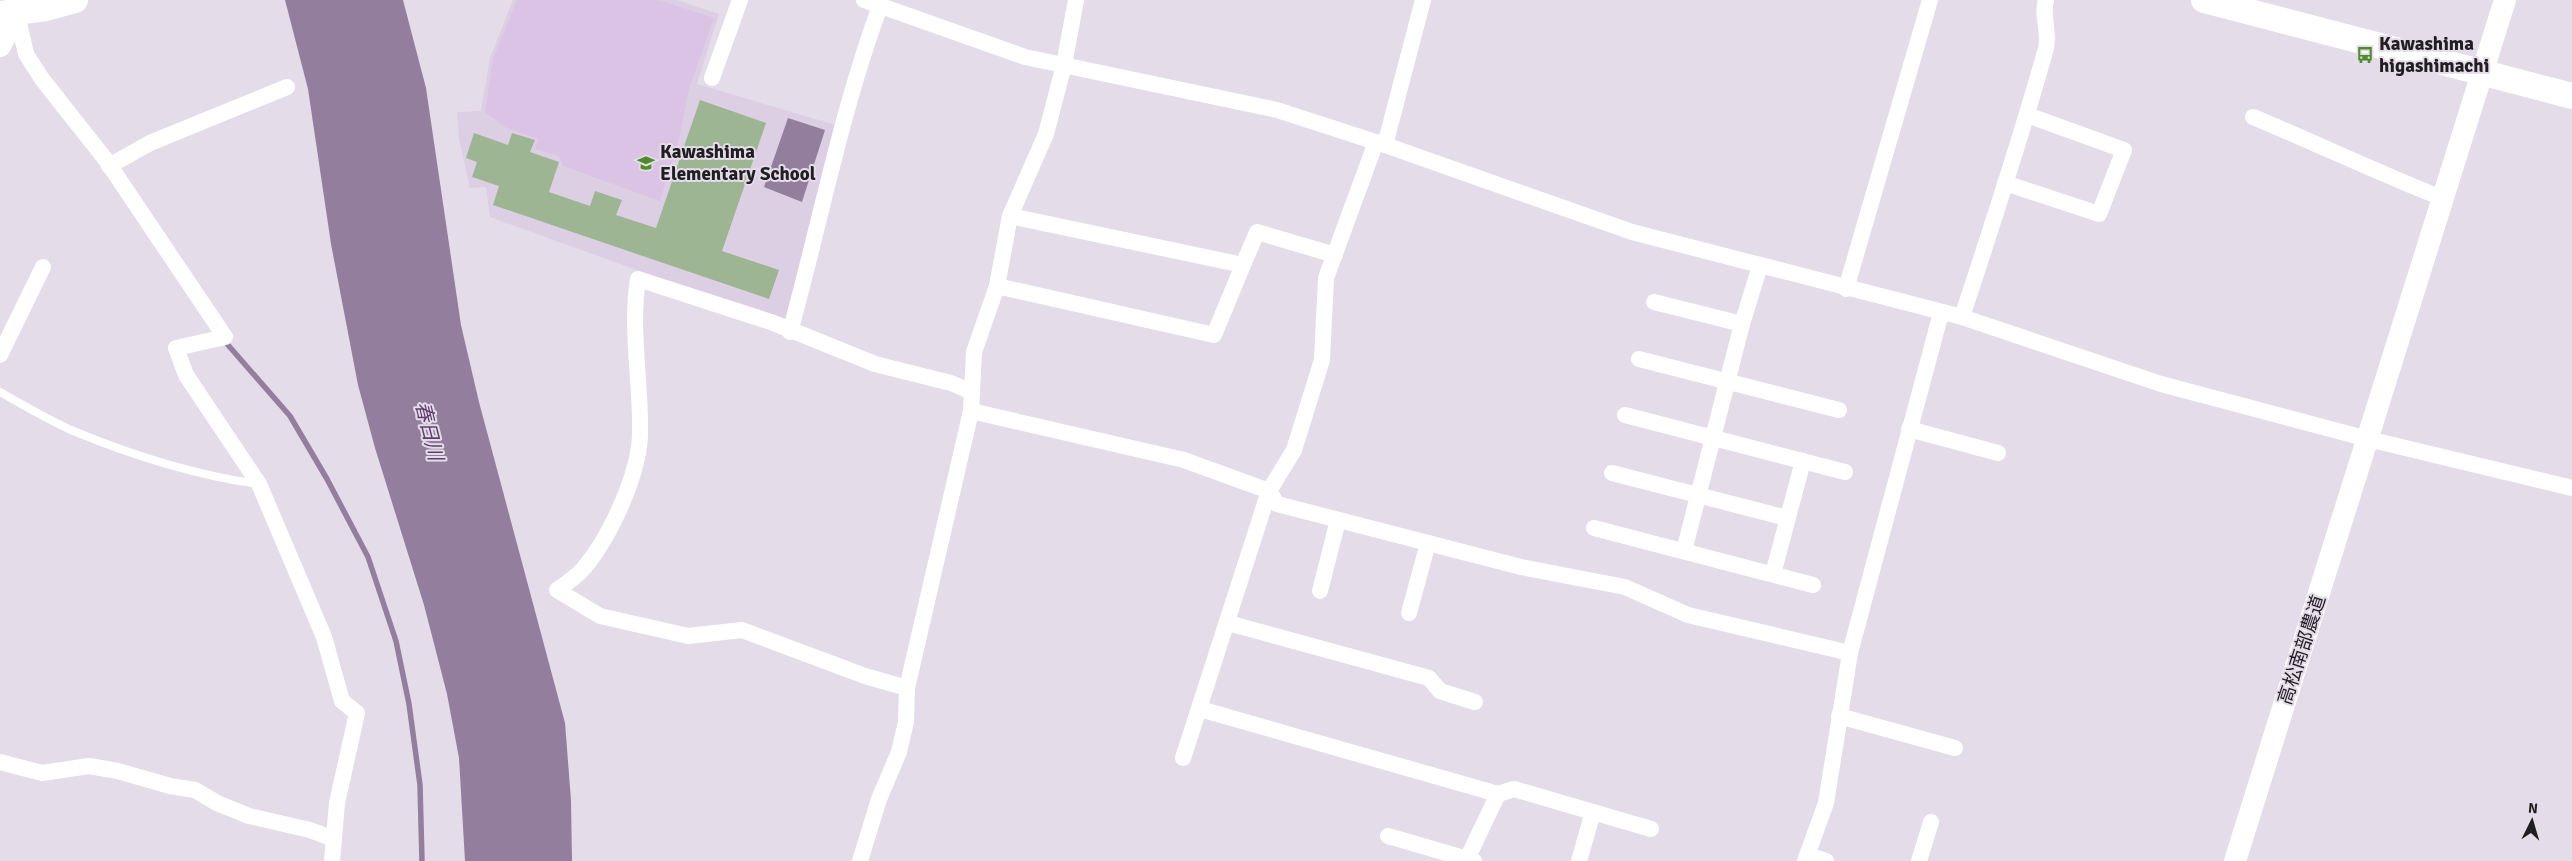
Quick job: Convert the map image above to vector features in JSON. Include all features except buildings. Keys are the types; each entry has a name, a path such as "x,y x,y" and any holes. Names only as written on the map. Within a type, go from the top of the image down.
{"main road":[{"path":"12,9 75,0"},
{"path":"2204,0 2572,96"}],"street":[{"path":"712,78 740,0"},
{"path":"864,0 1025,57 1277,110 1381,143 1632,232 1846,289 1962,317 2161,384 2368,439 2572,488"},
{"path":"860,861 880,799 899,752 906,722 907,688 971,411 974,352 997,286 1010,216 1046,134 1064,65 1076,0"},
{"path":"1184,758 1269,491 1294,450 1322,360 1326,278 1381,143 1423,0"},
{"path":"1846,289 1930,0"},
{"path":"1962,317 2027,115 2047,45 2047,27 2042,10 2046,0"},
{"name":"高松南部農道","path":"2235,861 2505,0"},
{"path":"790,332 806,273 821,204 862,56 880,6"},
{"path":"0,46 12,9"},
{"path":"12,9 26,54 42,79 110,166 225,337 176,348 186,375 259,484 324,636 342,701 357,713 336,803 332,861"},
{"path":"110,166 150,143 287,88"},
{"path":"2005,183 2099,214 2124,150 2027,115"},
{"path":"2253,117 2374,171 2442,198"},
{"path":"1010,216 1243,265"},
{"path":"997,286 1214,335 1257,232 1335,255"},
{"path":"1684,551 1742,324 1760,266"},
{"path":"0,355 43,267"},
{"path":"907,688 866,676 742,630 688,636 600,616 557,590 583,569 605,538 636,465 640,434 634,306 638,279 771,322 790,332 875,364 951,384 972,392"},
{"path":"1654,302 1742,324"},
{"path":"1826,861 1806,858 1826,803 1850,653 1941,313"},
{"path":"1639,359 1839,410"},
{"path":"971,411 1184,460 1269,491 1277,504 1521,567 1626,587 1688,615 1850,653"},
{"path":"1625,416 1845,472"},
{"path":"1909,429 1998,454"},
{"path":"1773,574 1803,460"},
{"path":"1612,473 1787,518"},
{"path":"1320,591 1338,520"},
{"path":"1594,528 1813,585"},
{"path":"1409,613 1428,543"},
{"path":"1228,623 1429,678 1440,691 1475,702"},
{"path":"1200,709 1498,794 1514,790 1651,829"},
{"path":"1840,716 1955,748"},
{"path":"0,762 42,773 89,766 118,771 170,786 196,790 218,803 249,816 310,830 334,839"},
{"path":"1388,836 1434,855 1471,860 1498,794"},
{"path":"1579,861 1593,812"},
{"path":"1919,861 1931,822"}],"lane":[{"path":"0,392 70,429 148,458 216,478 259,484"}],"shaded area":[{"name":"Kawashima Elementary School","path":"513,0 677,0 719,14 697,84 839,126 789,325 490,217 486,187 470,188 459,139 457,112 481,111 490,58"},
{"path":"517,0 659,0 714,18 689,89 680,135 660,201 563,166 559,156 535,149 538,139 505,127 485,112 493,59"}],"water":[{"name":"春日川","path":"285,0 403,0 426,88 461,325 479,402 565,723 571,800 572,861 465,861 459,758 447,694 424,605 375,448 358,385 331,244 308,89"},
{"path":"788,118 825,130 802,202 764,187"}],"waterway":[{"path":"228,345 290,416 327,479 368,557 396,641 409,704 420,785 422,861"}],"place":[{"name":"Kawashima higashimachi","path":"2365,55"},
{"name":"Kawashima Elementary School","path":"646,163"}]}
